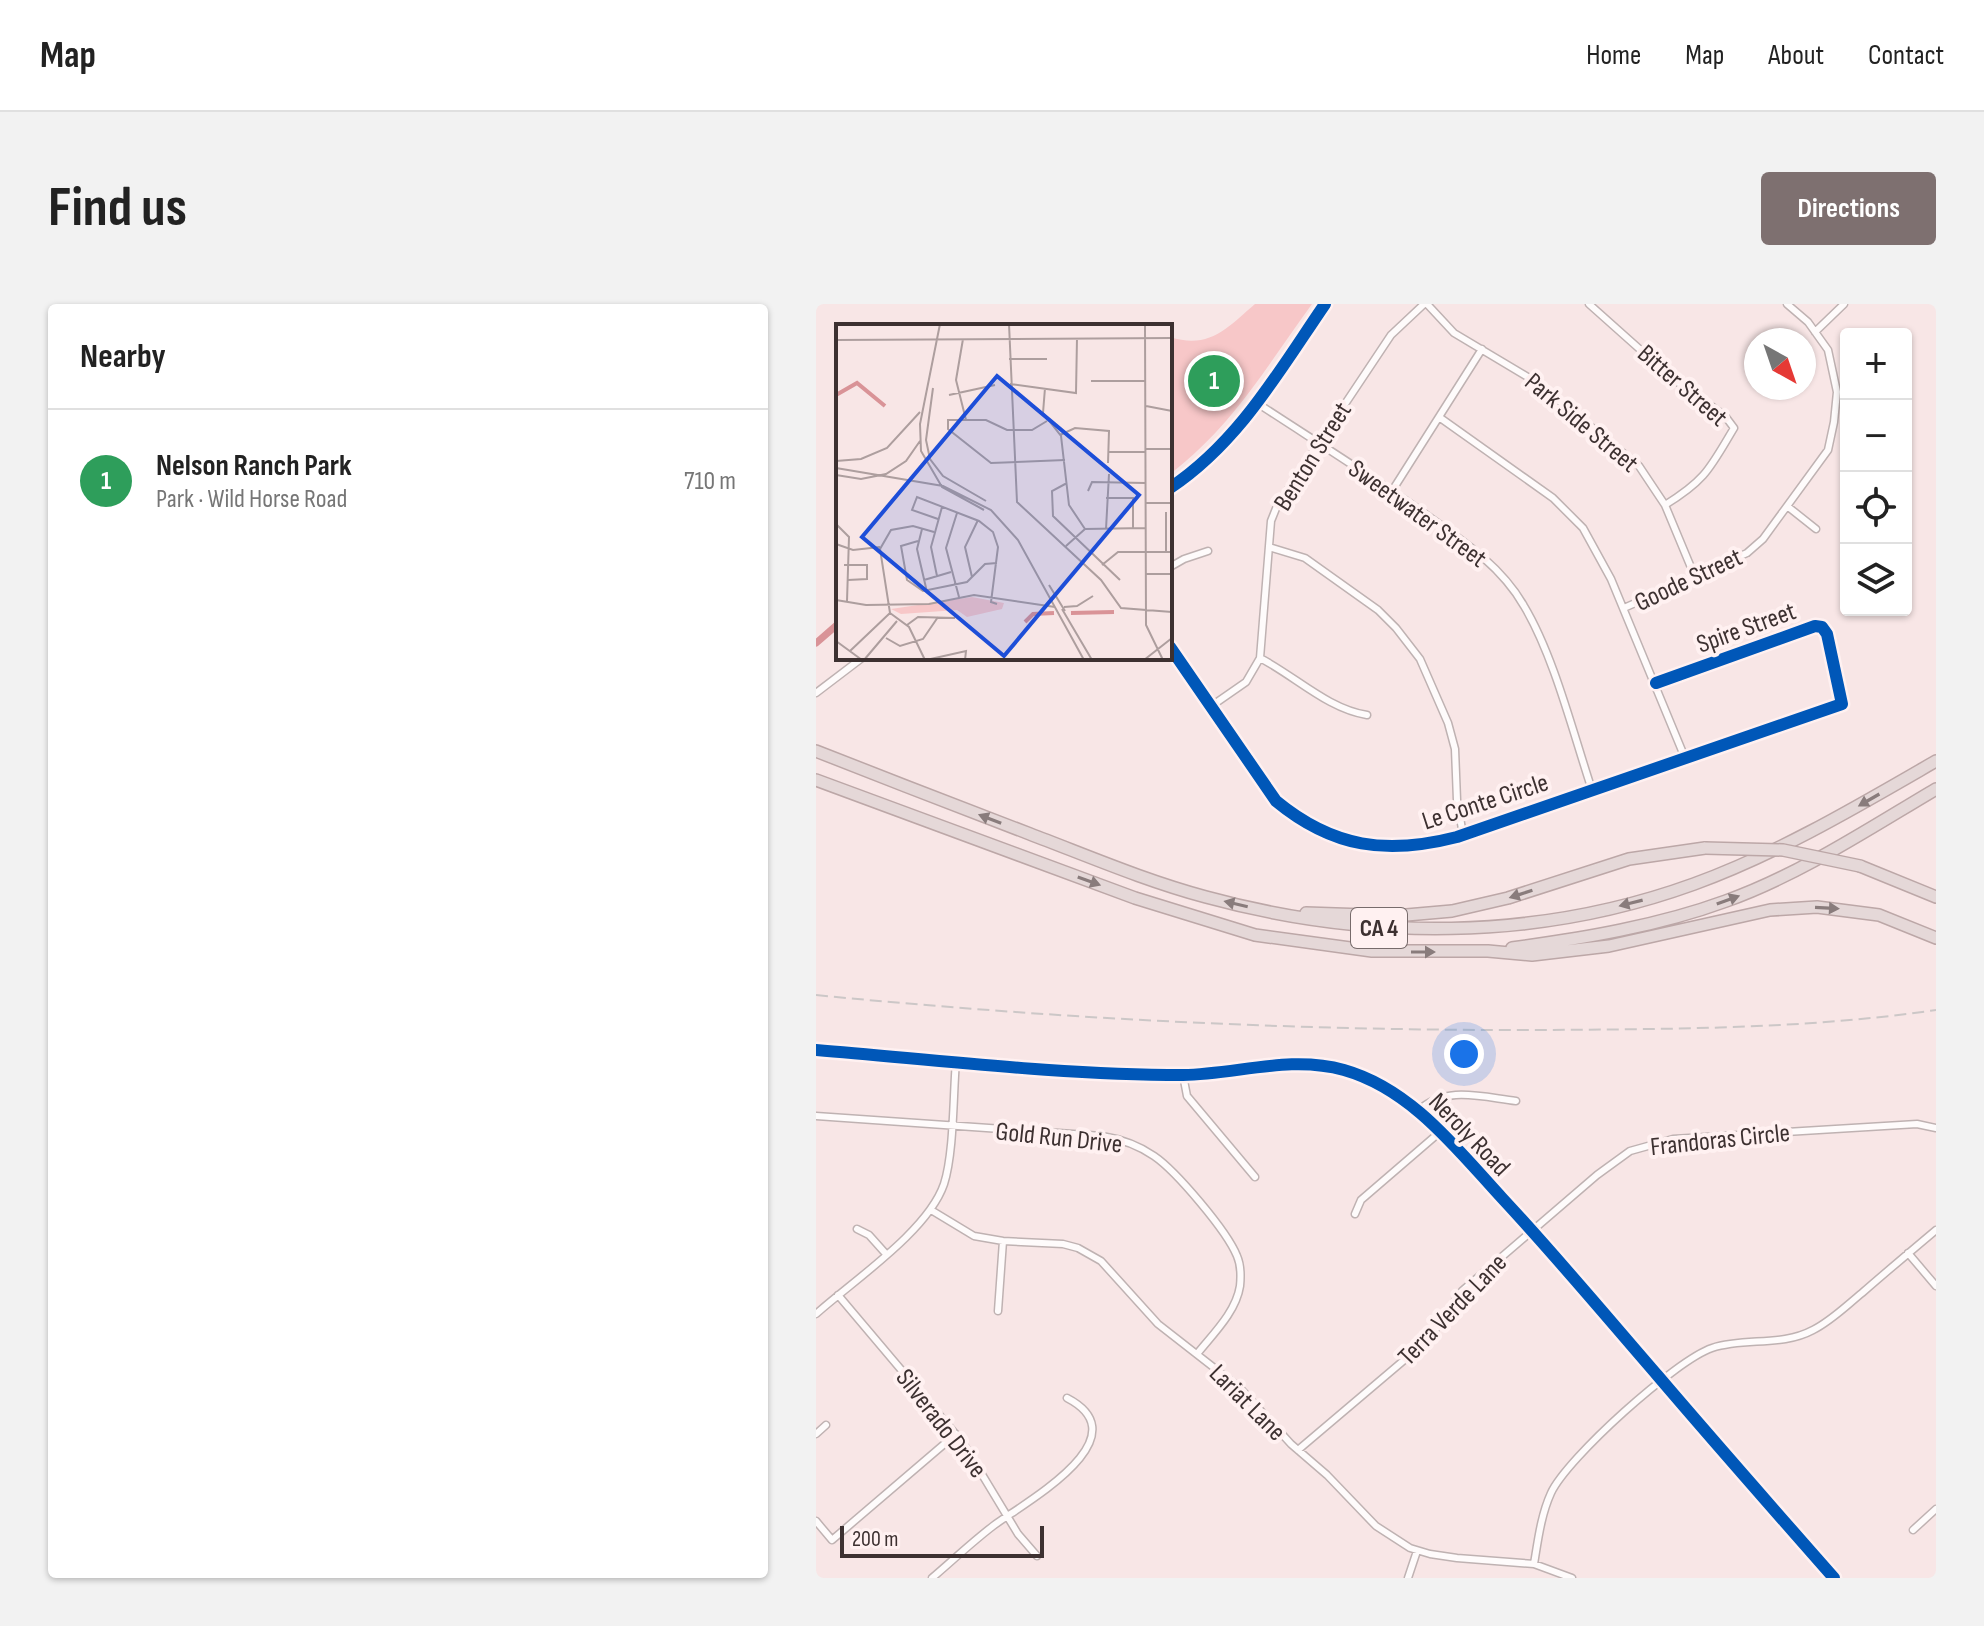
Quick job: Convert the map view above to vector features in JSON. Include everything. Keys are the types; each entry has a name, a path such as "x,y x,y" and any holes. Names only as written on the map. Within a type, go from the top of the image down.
{"highway":[{"name":"CA 4","path":"816,751 1138,875 1205,897 1278,914 1381,928 1446,930 1510,927 1634,903 1695,884 1827,824 1936,761"},
{"name":"CA 4","path":"816,780 1135,898 1255,935 1372,951 1488,951 1574,939 1647,924 1726,901 1773,881 1936,789"},
{"path":"816,788 910,816"},
{"path":"1278,914 1395,916 1452,911 1508,898 1629,859 1705,848 1783,850 1860,866 1936,897"},
{"path":"1488,951 1532,955 1584,950 1770,910 1801,907 1863,912 1910,925 1936,938"}],"street":[{"path":"1172,487 1213,456 1257,403 1325,304"},
{"name":"Park Side Street","path":"1425,304 1446,327 1536,382 1639,466 1665,505 1695,577"},
{"name":"Benton Street","path":"1260,658 1271,521 1277,506 1391,335 1425,304"},
{"name":"Bitter Street","path":"1589,304 1672,378 1725,416 1734,428 1707,475 1692,489 1665,505"},
{"name":"Goode Street","path":"1787,304 1812,328"},
{"path":"1816,331 1844,304"},
{"name":"Goode Street","path":"1624,608 1747,553 1763,539 1828,450 1837,392 1828,350 1816,333"},
{"path":"1392,491 1482,349"},
{"name":"Sweetwater Street","path":"1257,403 1392,491 1492,565 1524,605 1550,666 1592,790"},
{"path":"1439,417 1570,512 1596,548 1656,683 1685,758"},
{"path":"1787,506 1816,529"},
{"path":"1269,547 1305,558 1378,610 1420,659 1448,723 1455,749 1457,800 1463,835"},
{"path":"1172,566 1208,551"},
{"name":"Spire Street","path":"1656,683 1815,626 1822,627 1827,634 1842,704"},
{"name":"Le Conte Circle","path":"1172,650 1276,801 1327,834 1375,847 1427,845 1463,835 1842,704"},
{"path":"1210,707 1246,682 1260,658 1287,672 1343,710 1367,715"},
{"path":"816,693 859,660"},
{"name":"Neroly Road","path":"816,1050 1087,1071 1183,1075 1289,1063 1324,1066 1377,1083 1418,1111 1533,1231 1834,1578"},
{"path":"816,1314 913,1230 931,1210 945,1182 956,1061"},
{"path":"1183,1075 1187,1096 1255,1177"},
{"path":"1418,1111 1432,1100 1450,1094 1516,1101"},
{"name":"Gold Run Drive","path":"816,1116 1110,1138 1133,1144 1165,1164 1228,1239 1238,1259 1237,1299 1197,1354"},
{"name":"Frandoras Circle","path":"1533,1231 1615,1160 1656,1142 1917,1124 1936,1128"},
{"path":"1355,1214 1361,1200 1440,1132"},
{"name":"Lariat Lane","path":"931,1210 974,1236 1063,1244 1089,1253 1109,1267 1158,1324 1240,1388 1376,1526 1417,1551 1457,1558 1534,1564 1572,1578"},
{"path":"857,1229 869,1235 886,1254"},
{"path":"1534,1564 1545,1509 1567,1467 1683,1363 1716,1347 1783,1341 1817,1328 1936,1230"},
{"name":"Terra Verde Lane","path":"1298,1450 1429,1339 1462,1291 1533,1231"},
{"path":"998,1311 1003,1241"},
{"path":"1908,1253 1936,1286"},
{"name":"Silverado Drive","path":"838,1295 956,1434 1008,1517 1037,1556"},
{"path":"932,1578 994,1525 1028,1504 1077,1462 1089,1446 1089,1419 1079,1404 1067,1398"},
{"path":"816,1434 826,1425"},
{"path":"816,1521 832,1540 956,1434"},
{"path":"1913,1530 1936,1509"},
{"path":"1408,1578 1417,1551"}],"shaded area":[{"path":"1255,304 1312,304 1230,416 1172,472 1172,337 1196,341 1227,328"}],"waterway":[{"path":"816,643 836,626"}],"railway":[{"path":"816,995 998,1011 1180,1022 1454,1030 1741,1027 1839,1021 1936,1010"}],"cycle path":[{"path":"1172,487 1195,470 1237,427 1274,380 1325,304"},
{"path":"1172,650 1276,801 1318,829 1340,838 1384,846 1407,846 1457,837 1842,704 1827,634 1822,627 1815,626 1656,683"},
{"path":"816,1050 1137,1074 1203,1074 1304,1064 1344,1070 1368,1079 1390,1091 1431,1122 1467,1160 1834,1578"}],"place":[{"name":"Nelson Ranch Park","path":"1214,381"}]}
